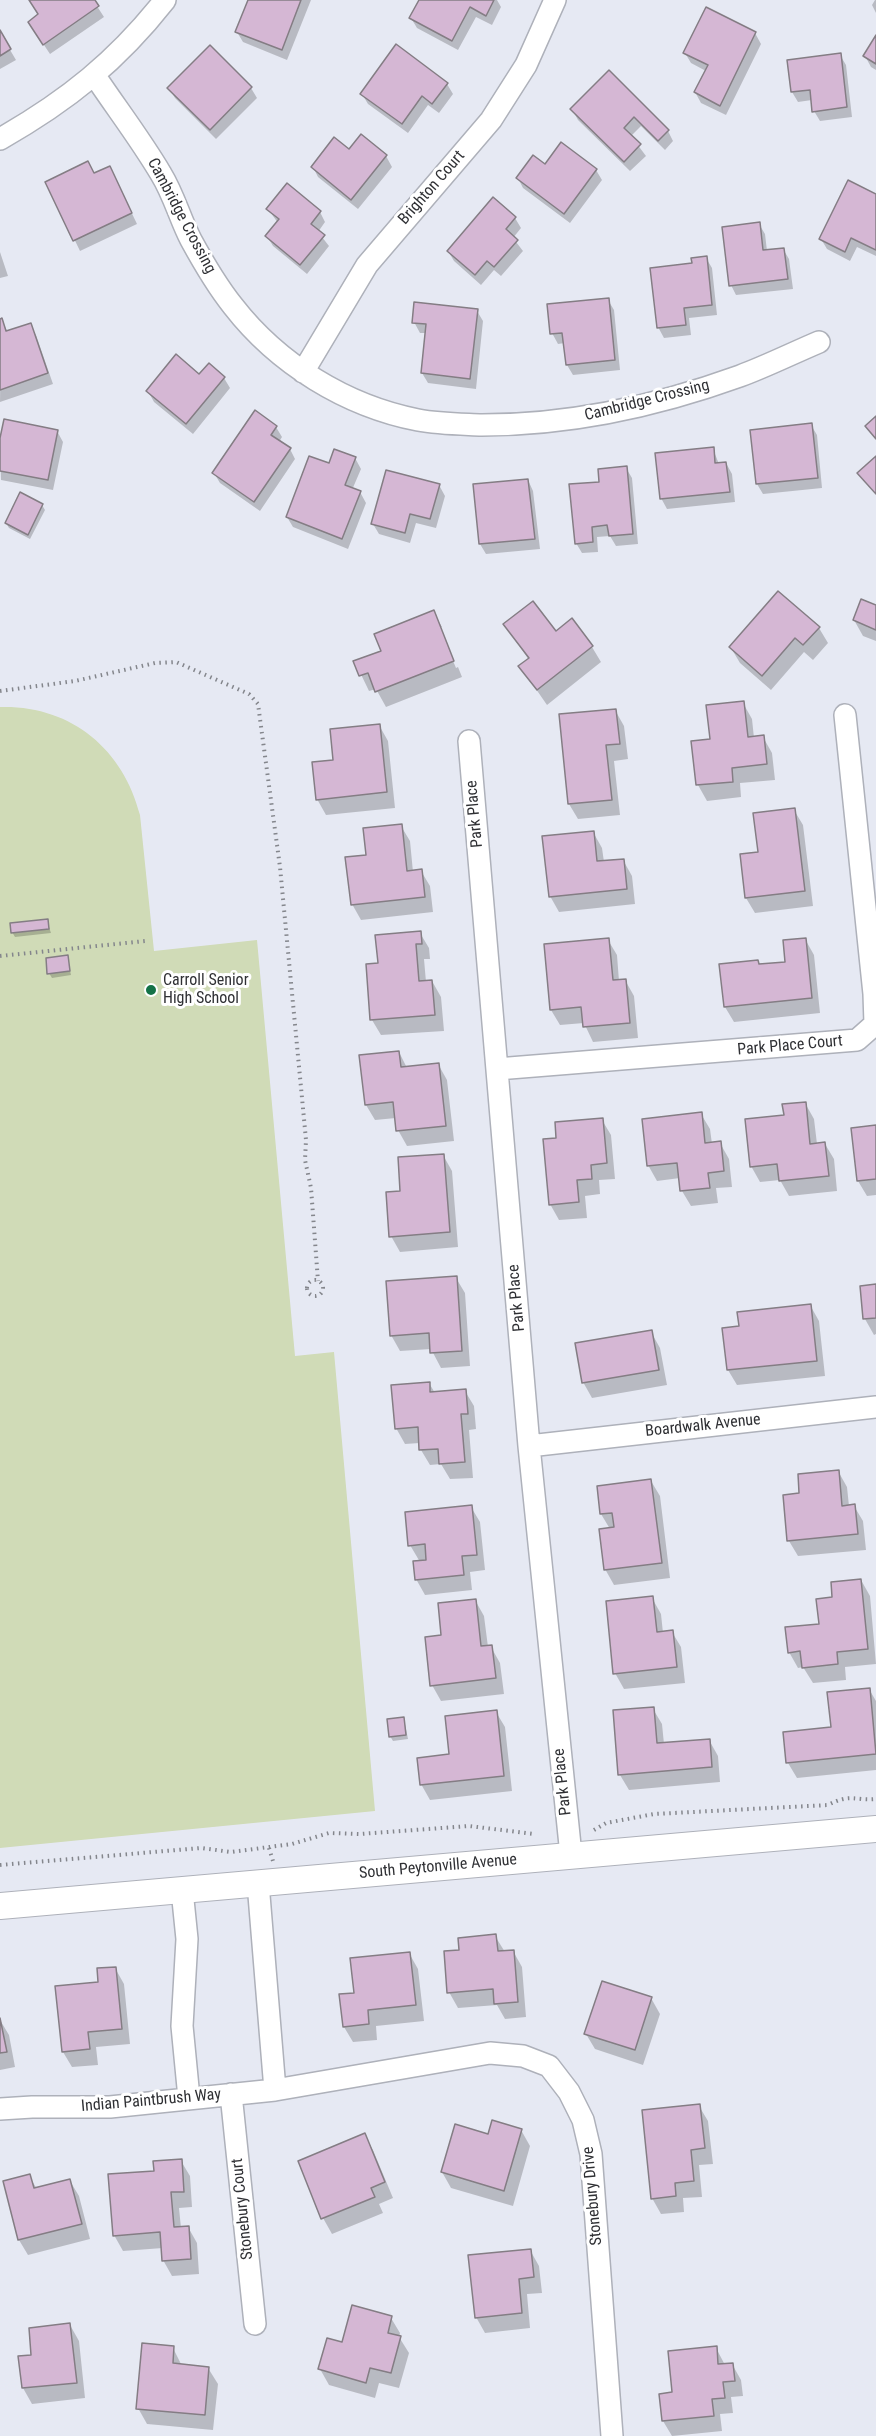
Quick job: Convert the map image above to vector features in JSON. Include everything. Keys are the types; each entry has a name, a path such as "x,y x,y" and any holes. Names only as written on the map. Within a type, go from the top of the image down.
{"street":[{"path":"0,139 33,120 95,76 139,32 165,0"},
{"name":"Brighton Court","path":"303,372 367,265 491,120 526,65 555,0"},
{"name":"Cambridge Crossing","path":"95,76 162,176 192,241 232,305 263,340 303,372 347,397 386,412 420,421 516,425 603,414 742,375 819,342"},
{"name":"Park Place Court","path":"497,1069 857,1040 875,1024 874,994 845,715"},
{"name":"Park Place","path":"469,741 529,1446 570,1846"},
{"name":"Boardwalk Avenue","path":"529,1446 876,1407"},
{"name":"South Peytonville Avenue","path":"0,1906 258,1883 570,1846 876,1829"},
{"path":"258,1883 275,2090"},
{"path":"182,1890 187,1939 182,2026 189,2098"},
{"name":"Stonebury Drive","path":"231,2094 275,2090 490,2053 523,2056 549,2066 569,2092 583,2121 591,2154 612,2436"},
{"name":"Indian Paintbrush Way","path":"0,2109 110,2107 231,2094"},
{"name":"Stonebury Court","path":"231,2094 255,2324"}],"path":[{"path":"0,691 75,681 155,663 176,662 249,694 258,704 280,867 306,1140 305,1160 311,1188 318,1281 322,1291 319,1295 312,1295 308,1292 307,1285 310,1281 318,1281"},
{"path":"0,956 145,941"},
{"path":"0,1865 201,1848 231,1852 292,1844 329,1833 360,1834 469,1826 538,1835 546,1840 570,1846 589,1836 606,1823 654,1814 828,1805 838,1800 855,1797 876,1799"}],"green space":[{"name":"Carroll Senior High School","path":"0,707 25,708 71,723 90,735 107,751 121,770 132,791 140,815 154,951 257,940 295,1356 334,1352 375,1811 0,1848"}],"building":[{"path":"29,0 95,0 99,6 43,45 28,22 38,14"},
{"path":"248,0 301,0 282,50 235,32"},
{"path":"419,0 494,0 486,16 470,7 452,41 409,18"},
{"path":"706,7 756,32 720,106 694,92 708,65 683,53"},
{"path":"0,30 11,49 0,56"},
{"path":"876,35 876,64 863,56"},
{"path":"396,44 448,83 432,104 422,96 402,124 360,94"},
{"path":"210,45 252,87 210,130 167,88"},
{"path":"841,53 847,107 812,112 810,90 791,92 787,60"},
{"path":"609,70 669,130 658,141 634,117 624,128 641,144 624,162 570,109"},
{"path":"361,134 387,155 351,200 311,167 334,137 349,149"},
{"path":"561,142 597,169 564,214 516,178 533,155 545,164"},
{"path":"88,161 94,173 110,166 132,213 73,241 45,182"},
{"path":"848,180 876,194 876,250 851,238 845,252 819,239"},
{"path":"287,183 321,211 311,224 325,235 300,265 265,236 279,219 266,209"},
{"path":"493,197 516,217 506,229 518,240 494,267 487,261 475,275 447,251"},
{"path":"760,222 763,250 784,248 788,279 729,286 722,227"},
{"path":"707,256 712,305 684,308 686,325 657,328 650,268 692,263 691,258"},
{"path":"609,298 615,360 566,365 562,333 550,334 547,304"},
{"path":"414,302 478,309 470,379 421,373 426,324 412,323"},
{"path":"2,318 6,331 31,323 48,373 0,390 0,319"},
{"path":"176,354 199,374 209,363 225,377 186,424 146,391"},
{"path":"255,410 277,426 271,435 291,448 254,502 212,473"},
{"path":"876,416 876,439 865,426"},
{"path":"4,419 58,430 48,480 0,471 0,438"},
{"path":"812,423 818,478 756,484 750,430"},
{"path":"714,447 715,463 726,462 730,492 660,499 655,453"},
{"path":"334,449 356,457 345,485 361,491 342,539 286,517 309,456 329,463"},
{"path":"876,456 876,494 857,473"},
{"path":"627,466 633,534 609,536 607,525 592,527 593,542 575,544 569,484 599,482 598,469"},
{"path":"386,470 440,484 430,519 410,514 405,533 371,524"},
{"path":"528,479 535,539 479,544 473,484"},
{"path":"20,492 43,504 28,535 5,523"},
{"path":"778,591 820,627 803,645 795,638 762,676 729,647"},
{"path":"861,599 876,605 876,630 853,620"},
{"path":"533,601 556,631 572,618 593,646 537,690 518,666 529,658 503,624"},
{"path":"434,610 454,661 375,692 368,673 359,676 353,661 381,651 374,634"},
{"path":"744,701 748,737 764,735 767,764 732,768 733,782 696,785 691,741 710,739 706,705"},
{"path":"616,709 620,744 606,745 612,800 568,804 559,714"},
{"path":"380,724 387,792 316,800 312,762 333,760 330,729"},
{"path":"795,808 805,891 745,898 740,854 758,852 753,813"},
{"path":"402,824 407,871 422,869 425,897 351,905 345,857 366,855 363,828"},
{"path":"594,831 597,861 624,859 627,889 549,897 542,836"},
{"path":"48,919 49,929 11,933 10,923"},
{"path":"421,931 422,944 416,944 419,981 432,980 435,1015 370,1020 366,964 378,963 375,935"},
{"path":"609,938 613,980 626,979 630,1023 583,1027 581,1007 550,1010 544,944"},
{"path":"806,938 812,998 724,1007 719,964 758,960 759,964 785,962 783,940"},
{"path":"68,955 70,971 47,974 46,958"},
{"path":"399,1051 401,1067 439,1063 446,1126 396,1131 393,1102 365,1105 359,1055"},
{"path":"806,1102 810,1144 825,1142 829,1176 779,1181 777,1164 750,1167 745,1119 784,1115 782,1104"},
{"path":"702,1112 705,1143 721,1141 724,1171 708,1173 710,1188 680,1191 677,1163 647,1166 642,1119"},
{"path":"603,1118 607,1163 591,1165 592,1179 577,1180 579,1202 549,1205 543,1139 556,1138 555,1122"},
{"path":"876,1125 876,1179 857,1181 851,1128"},
{"path":"444,1154 450,1232 389,1237 386,1192 400,1191 398,1157"},
{"path":"457,1276 462,1351 430,1353 429,1333 390,1336 386,1281"},
{"path":"876,1284 876,1318 863,1319 860,1286"},
{"path":"811,1304 817,1361 727,1370 722,1328 739,1326 737,1312"},
{"path":"652,1330 659,1370 582,1383 575,1343"},
{"path":"430,1382 430,1392 466,1389 468,1414 461,1414 465,1462 439,1464 438,1449 419,1450 418,1427 395,1429 391,1385"},
{"path":"839,1470 842,1506 855,1504 858,1534 787,1541 783,1495 799,1493 798,1474"},
{"path":"651,1479 662,1563 604,1570 599,1529 614,1527 612,1513 600,1514 597,1486"},
{"path":"472,1505 477,1555 462,1556 464,1575 415,1580 413,1561 426,1560 425,1544 408,1546 405,1512"},
{"path":"861,1579 868,1649 837,1652 838,1664 802,1668 800,1651 788,1653 785,1627 819,1624 816,1599 832,1597 831,1582"},
{"path":"653,1596 657,1632 673,1630 677,1667 613,1674 606,1601"},
{"path":"476,1599 481,1646 492,1645 496,1678 430,1686 425,1637 441,1635 438,1603"},
{"path":"870,1688 876,1754 786,1763 783,1732 831,1727 827,1692"},
{"path":"654,1707 657,1743 710,1739 712,1767 618,1775 613,1710"},
{"path":"497,1710 504,1776 420,1785 417,1758 449,1754 445,1716"},
{"path":"404,1717 406,1735 389,1737 387,1719"},
{"path":"496,1934 498,1951 514,1950 518,2002 494,2004 493,1989 447,1993 444,1951 459,1950 458,1938"},
{"path":"410,1952 416,2005 368,2010 369,2024 343,2027 339,1994 354,1993 350,1958"},
{"path":"116,1967 122,2029 88,2032 90,2049 62,2052 55,1986 98,1982 97,1968"},
{"path":"602,1981 652,1997 635,2050 584,2034"},
{"path":"0,2018 7,2052 0,2053"},
{"path":"700,2104 705,2148 691,2150 694,2181 675,2183 676,2196 651,2199 642,2110"},
{"path":"492,2120 522,2129 504,2191 441,2172 455,2124 488,2134"},
{"path":"365,2133 385,2182 371,2188 375,2197 321,2219 298,2161"},
{"path":"182,2159 184,2192 171,2192 174,2227 189,2226 191,2259 162,2261 160,2232 113,2236 108,2174 154,2171 153,2161"},
{"path":"30,2174 34,2188 70,2179 82,2224 18,2240 3,2181"},
{"path":"531,2249 534,2277 519,2279 522,2313 475,2318 468,2255"},
{"path":"352,2305 392,2316 388,2333 401,2336 391,2373 370,2368 366,2383 318,2369 327,2338 342,2342"},
{"path":"70,2323 77,2383 22,2388 18,2356 31,2355 29,2328"},
{"path":"142,2343 174,2346 173,2363 209,2367 205,2415 136,2409"},
{"path":"717,2346 718,2364 733,2363 735,2381 723,2382 725,2398 712,2399 714,2416 662,2421 659,2394 672,2392 668,2351"}],"place":[{"name":"Carroll Senior High School","path":"151,990"}]}
